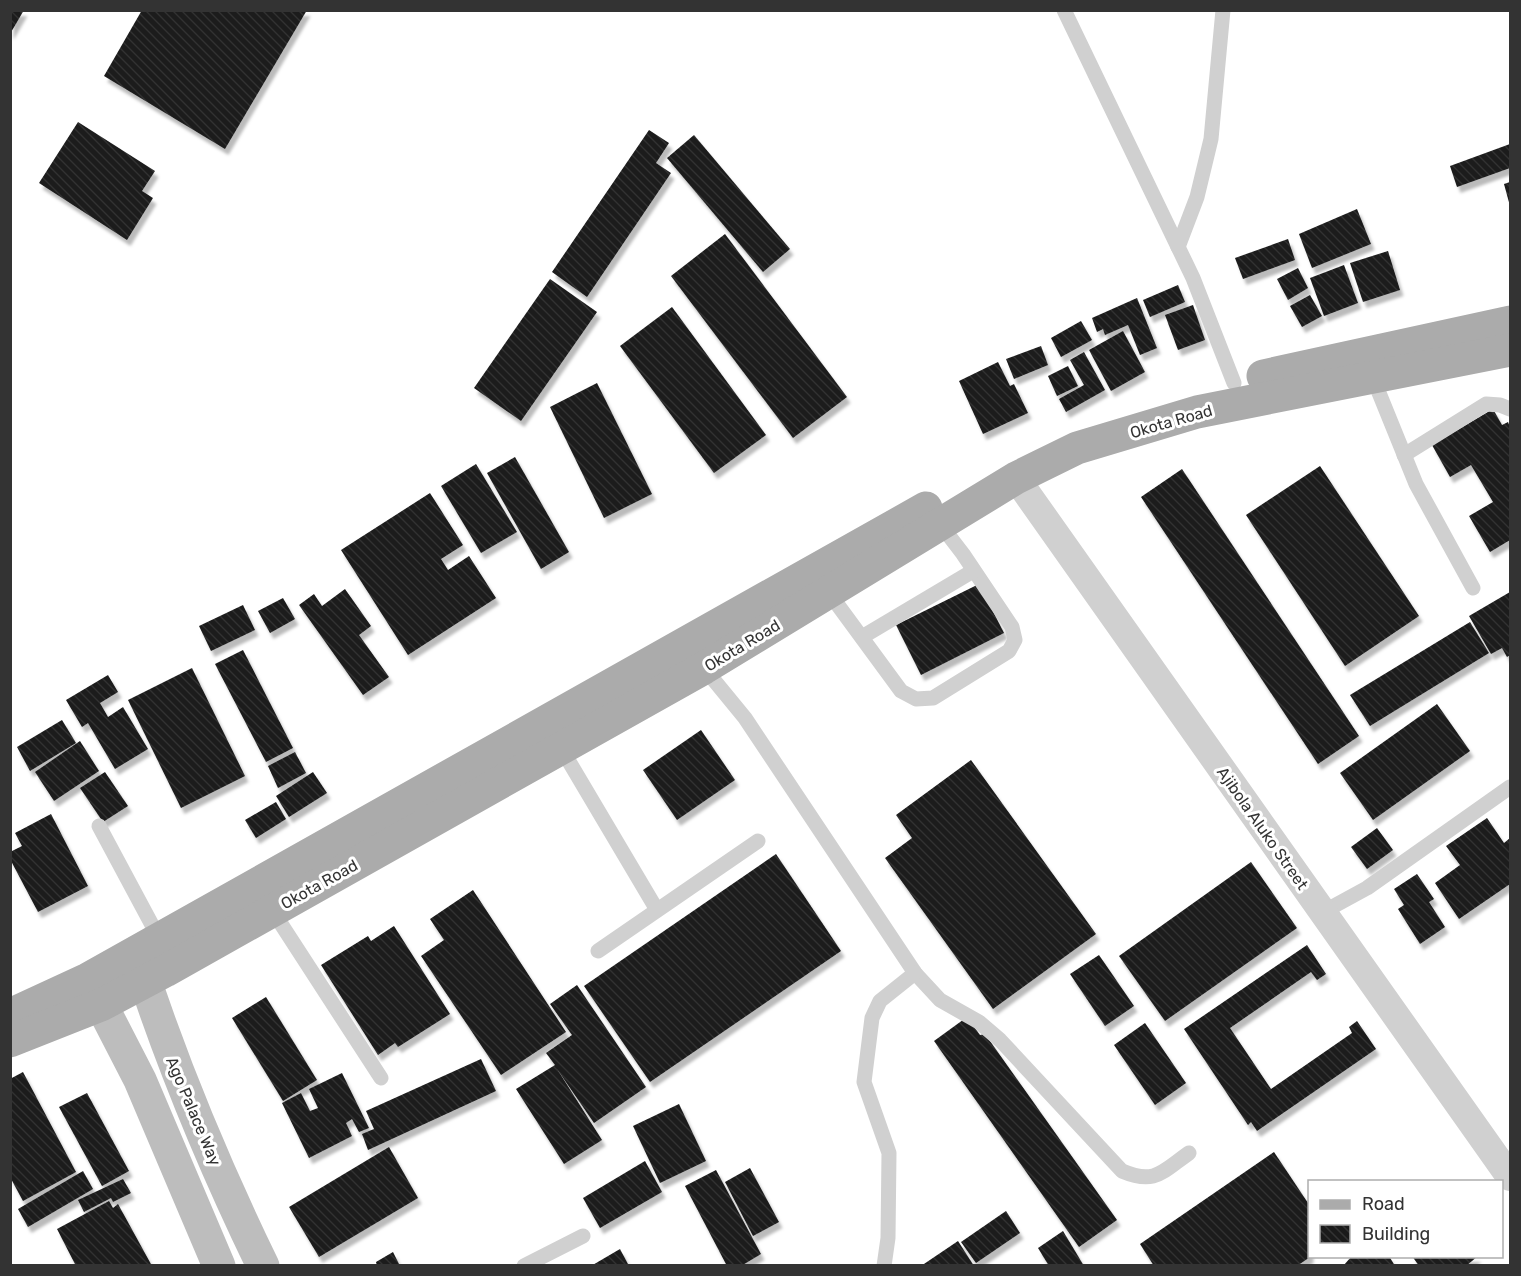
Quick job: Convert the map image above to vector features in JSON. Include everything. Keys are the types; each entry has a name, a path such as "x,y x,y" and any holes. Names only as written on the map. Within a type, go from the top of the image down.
{"main road":[{"name":"Okota Road","path":"10,1041 94,992 146,957 1046,443 1119,416 1234,383 1510,322"},
{"name":"Okota Road","path":"146,957 272,910 704,668 1016,478 1077,448 1197,412 1510,350"},
{"name":"Ago Palace Way","path":"146,957 171,1057 263,1266"},
{"name":"Okota Road","path":"10,1015 94,992"},
{"path":"94,992 140,1080 219,1266"}],"street":[{"name":"Ajibola Aluko Street","path":"1016,478 1510,1178"}],"lane":[{"path":"1064,10 1178,247 1234,383"},
{"path":"1178,247 1197,197 1211,139 1223,10"},
{"path":"1373,378 1416,484 1473,588"},
{"path":"1404,455 1486,404 1500,405 1510,409"},
{"path":"829,593 901,691 916,699 933,698 1009,651 1015,640 1012,627 940,524"},
{"path":"862,637 973,571"},
{"path":"704,668 746,718 915,973 940,1000 979,1022 1000,1040 1122,1170 1139,1178 1155,1178 1189,1153"},
{"path":"561,748 657,910"},
{"path":"1323,912 1367,888 1510,787"},
{"path":"99,826 146,957"},
{"path":"598,951 758,841"},
{"path":"272,910 381,1078"},
{"path":"884,1266 888,1238 889,1153 864,1082 872,1018 880,1001 915,973"},
{"path":"524,1266 583,1236"}],"building":[{"path":"10,10 24,10 10,34"},
{"path":"142,10 307,10 225,149 104,76"},
{"path":"78,122 155,171 142,191 153,198 127,240 39,183"},
{"path":"649,130 669,143 656,163 671,173 587,297 552,272"},
{"path":"694,135 790,249 763,272 667,158"},
{"path":"1510,144 1510,168 1457,187 1450,166"},
{"path":"1510,182 1510,206 1504,184"},
{"path":"1357,209 1371,244 1312,268 1299,234"},
{"path":"725,234 847,397 793,438 671,276"},
{"path":"1288,239 1295,260 1243,279 1235,258"},
{"path":"1388,251 1400,290 1363,302 1350,263"},
{"path":"1344,265 1358,303 1324,316 1310,278"},
{"path":"1298,268 1308,288 1288,300 1277,279"},
{"path":"550,279 597,312 521,421 474,388"},
{"path":"1178,285 1185,302 1150,317 1143,300"},
{"path":"1310,295 1322,316 1302,327 1290,306"},
{"path":"1137,298 1157,348 1140,355 1128,325 1105,335 1103,329 1097,332 1092,318"},
{"path":"1193,305 1205,340 1178,350 1165,315"},
{"path":"672,307 766,435 714,473 620,346"},
{"path":"1081,321 1092,340 1061,357 1051,338"},
{"path":"1123,331 1145,372 1111,391 1089,350"},
{"path":"1041,346 1048,365 1014,379 1006,359"},
{"path":"1084,352 1105,390 1066,412 1059,399 1084,385 1070,360"},
{"path":"998,362 1010,386 1014,384 1028,413 983,434 959,381"},
{"path":"1068,366 1078,386 1057,396 1048,376"},
{"path":"597,383 652,494 604,518 550,407"},
{"path":"1493,409 1502,425 1508,422 1510,427 1510,540 1490,552 1469,516 1493,502 1471,465 1450,477 1432,445"},
{"path":"515,457 569,552 541,569 487,473"},
{"path":"476,464 517,532 481,553 441,486"},
{"path":"1320,466 1419,616 1345,666 1246,515"},
{"path":"1182,469 1359,736 1318,764 1141,497"},
{"path":"430,493 463,545 441,559 448,570 469,556 496,598 408,655 341,550"},
{"path":"979,584 1004,633 921,675 896,625"},
{"path":"345,589 371,626 359,635 389,677 363,695 299,605 314,594 322,606"},
{"path":"1510,592 1510,655 1507,657 1502,648 1491,654 1469,616"},
{"path":"283,598 295,619 270,633 258,611"},
{"path":"243,605 255,630 211,651 199,626"},
{"path":"1470,622 1489,653 1370,726 1350,695"},
{"path":"243,650 293,748 266,762 215,664"},
{"path":"192,668 245,776 181,808 128,700"},
{"path":"108,675 118,692 100,703 108,717 123,707 148,749 115,769 88,723 82,727 66,700"},
{"path":"1437,704 1470,751 1373,820 1340,773"},
{"path":"62,720 76,743 30,771 17,747"},
{"path":"701,730 735,780 677,820 643,770"},
{"path":"80,741 99,771 54,801 35,772"},
{"path":"295,752 306,773 278,788 268,766"},
{"path":"971,760 1096,934 993,1009 885,858 912,838 896,815"},
{"path":"105,772 128,806 103,822 80,788"},
{"path":"313,772 327,793 289,817 276,796"},
{"path":"276,802 286,819 256,838 245,820"},
{"path":"51,814 88,886 38,912 10,859 10,852 22,846 15,833"},
{"path":"1487,818 1504,843 1510,838 1510,884 1459,919 1435,883 1460,865 1446,846"},
{"path":"1377,828 1393,850 1367,869 1351,847"},
{"path":"776,854 841,951 650,1082 584,986"},
{"path":"1251,862 1297,928 1165,1021 1119,956"},
{"path":"1417,874 1434,899 1429,902 1445,927 1420,944 1398,909 1404,905 1394,889"},
{"path":"473,890 566,1032 501,1075 421,956 444,940 430,919"},
{"path":"394,926 450,1014 398,1047 395,1043 378,1055 321,965 368,936 371,941"},
{"path":"1307,945 1326,974 1317,980 1311,972 1230,1028 1271,1089 1352,1033 1349,1027 1357,1021 1376,1049 1257,1131 1251,1122 1248,1125 1184,1029"},
{"path":"1099,955 1134,1006 1105,1026 1070,974"},
{"path":"577,985 646,1087 594,1123 557,1069 602,1140 564,1164 516,1089 555,1065 546,1053 572,1035 550,1004"},
{"path":"266,997 317,1080 283,1101 232,1018"},
{"path":"967,1017 980,1035 985,1034 1117,1220 1079,1247 934,1041"},
{"path":"1145,1023 1186,1083 1155,1105 1114,1045"},
{"path":"481,1059 496,1091 368,1150 362,1134 374,1129 366,1111"},
{"path":"23,1072 76,1172 23,1201 10,1177 10,1079"},
{"path":"342,1073 369,1128 359,1132 352,1119 346,1123 352,1136 309,1158 282,1103 301,1093 310,1111 318,1108 309,1089"},
{"path":"87,1093 129,1171 102,1186 59,1107"},
{"path":"679,1104 706,1161 660,1183 633,1126"},
{"path":"389,1147 418,1198 319,1257 289,1207"},
{"path":"1274,1152 1308,1203 1309,1258 1297,1266 1154,1266 1140,1244"},
{"path":"645,1161 662,1192 600,1228 583,1198"},
{"path":"750,1168 779,1222 753,1236 725,1182"},
{"path":"716,1170 761,1254 741,1266 727,1266 685,1186"},
{"path":"83,1171 93,1189 28,1227 18,1209"},
{"path":"123,1179 131,1193 113,1202 111,1198 84,1212 78,1200"},
{"path":"109,1201 113,1208 118,1204 152,1266 76,1266 57,1229"},
{"path":"1006,1211 1020,1233 976,1263 961,1242"},
{"path":"1063,1231 1084,1266 1049,1266 1038,1248"},
{"path":"958,1241 974,1266 921,1266"},
{"path":"620,1249 629,1266 591,1266"},
{"path":"393,1252 400,1266 377,1266 376,1262"},
{"path":"1350,1258 1390,1258 1395,1266 1343,1266"},
{"path":"1413,1258 1476,1258 1466,1266 1419,1266"}]}
